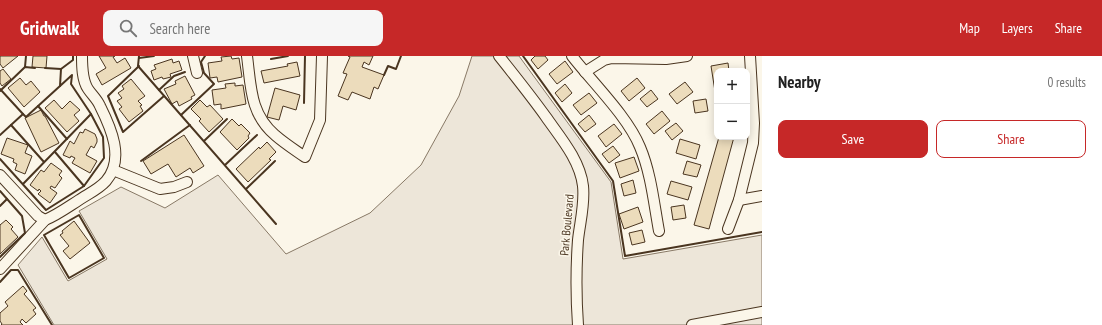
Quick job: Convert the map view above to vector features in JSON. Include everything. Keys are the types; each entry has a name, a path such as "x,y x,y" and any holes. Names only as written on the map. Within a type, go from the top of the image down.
{"street":[{"path":"0,269 45,220 98,188 107,180 112,170 115,156 114,140 110,127 97,99 87,88 84,80 82,56"},
{"path":"193,56 197,73"},
{"path":"247,56 252,95 256,112 274,135 305,157 320,120 322,56"},
{"name":"Park Boulevard","path":"500,56 556,131 578,168 583,185 583,208 578,239 577,262 578,325"},
{"path":"572,56 627,125 640,146 646,162 659,232"},
{"path":"585,72 604,60 612,58 666,59 687,56"},
{"path":"728,229 739,200 758,123 750,56"},
{"path":"112,170 160,189 174,187 188,182"},
{"path":"0,175 38,216 45,220"},
{"path":"739,200 762,196"},
{"path":"692,325 762,312"}],"shaded area":[{"path":"472,56 519,56 611,182 623,259 762,235 762,325 54,325 18,265 42,237 68,281 107,259 79,211 121,187 165,208 218,175 286,254 370,213 421,165 459,96"}],"building":[{"path":"0,56 18,56 3,68 0,64"},
{"path":"33,56 47,56 46,68 32,67"},
{"path":"99,56 115,56 113,57 117,63 125,58 131,68 102,85 96,74 106,68"},
{"path":"231,56 232,59 239,58 242,77 218,82 217,77 210,78 208,63 222,61 221,57"},
{"path":"348,56 373,56 369,65 364,62 362,67 384,75 378,89 374,87 370,99 352,92 348,100 338,96 347,74 343,73 350,57"},
{"path":"535,56 545,56 548,60 538,69 531,60"},
{"path":"172,59 173,63 179,61 182,70 170,74 171,77 163,79 162,77 154,80 151,71 156,69 154,65"},
{"path":"565,61 573,72 557,84 549,74"},
{"path":"297,62 300,76 264,83 261,71 288,66 287,64"},
{"path":"728,63 729,68 714,68 714,85 711,66"},
{"path":"3,69 11,79 2,86 0,83 0,71"},
{"path":"185,76 195,95 191,97 192,99 179,106 177,101 172,104 164,89 176,84 175,81"},
{"path":"20,78 26,85 31,81 40,92 24,107 8,88"},
{"path":"637,78 645,88 629,101 621,91"},
{"path":"131,79 145,96 138,101 142,105 140,106 143,111 129,122 119,109 122,107 117,101 122,98 118,93 124,89 122,86"},
{"path":"685,82 693,92 677,104 669,94"},
{"path":"235,83 235,86 243,85 246,104 221,109 221,104 214,105 212,90 226,88 225,84"},
{"path":"565,84 572,93 562,102 555,93"},
{"path":"275,88 300,95 296,110 283,106 279,120 267,117"},
{"path":"651,90 658,99 647,107 640,99"},
{"path":"589,93 597,103 581,115 573,105"},
{"path":"706,99 708,111 695,113 693,101"},
{"path":"54,100 62,109 70,101 80,110 74,115 79,121 67,132 45,108"},
{"path":"200,100 207,107 210,105 223,119 209,132 199,121 201,119 191,109"},
{"path":"41,110 59,143 41,152 25,118"},
{"path":"662,111 670,121 654,134 646,124"},
{"path":"589,115 596,124 585,132 578,124"},
{"path":"232,119 239,126 241,124 250,133 248,136 249,138 237,150 220,132"},
{"path":"676,123 683,131 672,140 665,131"},
{"path":"614,124 622,134 606,147 598,136"},
{"path":"85,129 95,134 97,139 94,148 91,146 86,155 97,161 90,173 72,163 75,158 71,156 70,158 63,155 70,141 74,144 80,132 83,133"},
{"path":"184,135 204,166 193,173 190,168 176,177 168,164 151,174 143,161"},
{"path":"7,138 28,145 25,153 32,156 25,174 15,170 17,164 13,162 14,159 1,154"},
{"path":"680,139 700,145 696,159 676,153"},
{"path":"718,140 733,140 709,229 694,225"},
{"path":"267,142 276,152 269,159 271,160 248,182 236,169 259,147 260,149"},
{"path":"613,146 620,155 609,163 602,154"},
{"path":"634,157 639,171 620,178 615,163"},
{"path":"687,161 701,165 697,177 683,174"},
{"path":"51,163 62,171 59,175 62,178 55,188 51,186 50,188 57,193 50,203 38,194 41,191 39,189 38,191 30,185 41,170 44,172"},
{"path":"633,180 636,193 624,196 621,184"},
{"path":"671,181 692,187 688,200 667,194"},
{"path":"684,205 686,218 673,220 671,207"},
{"path":"638,207 643,222 624,229 619,214"},
{"path":"6,220 13,227 11,229 18,237 0,254 0,225"},
{"path":"74,221 90,243 70,259 63,251 69,246 60,235 63,233 62,231"},
{"path":"642,230 645,242 632,245 629,233"},
{"path":"23,286 27,291 24,294 36,308 33,310 36,314 26,323 22,319 20,322 23,325 1,325 0,313 8,306 5,302"}],"wall":[{"path":"25,67 26,56"},
{"path":"0,159 46,210 84,186 104,158 103,137 91,114 71,84 72,75 60,86 61,69 73,60 73,56"},
{"path":"139,56 138,66 276,224"},
{"path":"139,58 154,56"},
{"path":"181,115 214,84 204,73 201,62 205,56"},
{"path":"271,59 288,56"},
{"path":"304,103 305,56"},
{"path":"384,75 388,66 396,69 401,56"},
{"path":"523,56 613,181 625,256 762,232"},
{"path":"139,66 108,96 123,132 164,96"},
{"path":"0,91 25,67 35,68"},
{"path":"45,68 61,69"},
{"path":"159,90 174,76 185,72"},
{"path":"23,114 26,117 60,86"},
{"path":"0,89 23,114 0,135"},
{"path":"38,106 67,139"},
{"path":"23,184 91,114"},
{"path":"204,141 227,119"},
{"path":"11,125 44,162"},
{"path":"141,161 190,125"},
{"path":"225,165 257,135"},
{"path":"55,152 84,186"},
{"path":"246,189 275,161"},
{"path":"0,191 22,216 25,233 0,257"},
{"path":"0,206 7,199"},
{"path":"79,215 104,258 69,278 44,235 79,215"},
{"path":"0,282 11,270 18,270 52,325"}]}
